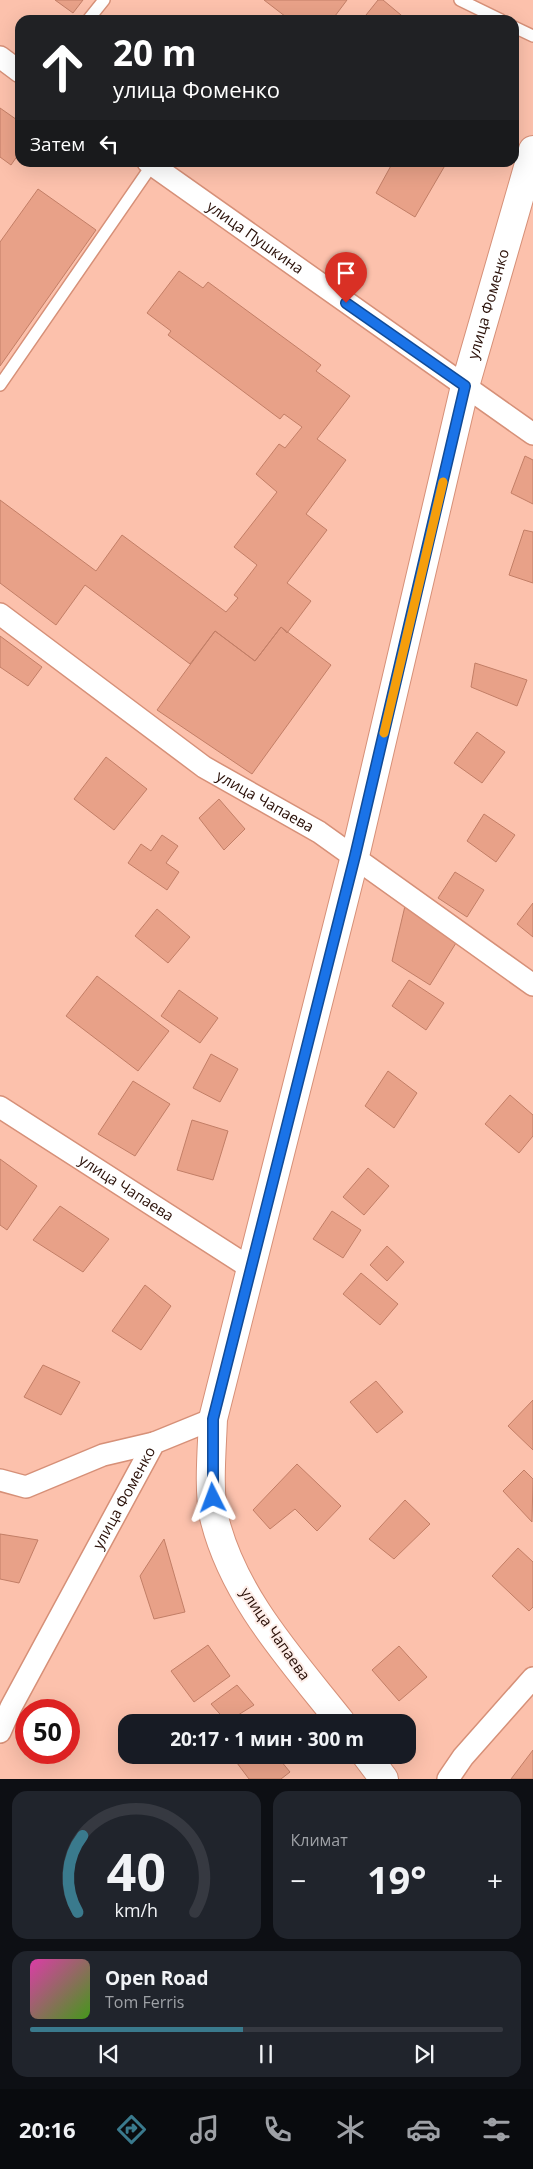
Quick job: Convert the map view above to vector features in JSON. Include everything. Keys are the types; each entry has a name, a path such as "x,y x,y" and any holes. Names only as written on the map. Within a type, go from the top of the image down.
{"main road":[{"name":"улица Фоменко","path":"213,1419 355,856 465,386 533,150"},
{"name":"улица Чапаева","path":"213,1419 211,1460 214,1517 235,1578 265,1625 335,1714"},
{"path":"373,1764 384,1779"}],"street":[{"path":"0,57 15,68"},
{"name":"улица Пушкина","path":"154,167 533,434"},
{"name":"улица Чапаева","path":"0,614 204,767 320,832 533,984"},
{"name":"улица Чапаева","path":"0,1107 252,1269"},
{"name":"улица Фоменко","path":"0,1732 11,1707 154,1443 213,1419"},
{"path":"0,1480 26,1487 102,1455 154,1443"},
{"path":"448,1779 457,1765 533,1678"}],"lane":[{"path":"92,15 104,0"},
{"path":"460,0 490,15"},
{"path":"519,29 533,36"},
{"path":"0,385 148,167"}],"building":[{"path":"55,0 83,0 73,13"},
{"path":"264,0 347,0 336,15 284,15"},
{"path":"378,0 383,0 401,15 366,15"},
{"path":"0,108 15,118 15,159 11,165 0,157"},
{"path":"390,167 444,167 415,217 376,193"},
{"path":"38,189 96,230 0,366 0,242"},
{"path":"179,271 203,288 208,282 321,365 316,371 350,396 317,439 346,460 306,514 327,530 287,583 311,601 287,633 281,627 255,661 215,631 190,664 85,585 56,625 0,583 0,500 96,571 122,535 226,612 238,598 234,595 257,565 234,547 277,492 256,474 279,444 285,448 302,427 284,414 280,419 168,335 171,331 147,313"},
{"path":"525,456 533,460 533,504 511,493"},
{"path":"524,530 533,532 533,583 509,575"},
{"path":"281,627 331,665 252,774 157,710 215,631 255,661"},
{"path":"0,636 42,667 28,686 0,667"},
{"path":"475,663 527,680 517,706 471,687"},
{"path":"477,732 505,752 482,783 454,763"},
{"path":"106,757 147,789 114,830 74,799"},
{"path":"219,799 245,829 224,850 199,818"},
{"path":"484,814 515,835 496,862 467,841"},
{"path":"162,835 178,846 166,863 179,872 167,890 128,863 141,844 151,851"},
{"path":"455,872 484,890 467,917 438,898"},
{"path":"533,903 533,937 517,924"},
{"path":"405,906 456,943 430,985 392,961"},
{"path":"157,909 190,937 168,963 135,936"},
{"path":"97,976 169,1031 138,1071 66,1016"},
{"path":"409,980 444,1003 426,1030 392,1006"},
{"path":"179,990 218,1018 200,1043 161,1016"},
{"path":"211,1054 238,1069 220,1102 193,1088"},
{"path":"388,1071 417,1093 394,1128 365,1106"},
{"path":"133,1081 170,1104 135,1156 98,1134"},
{"path":"510,1095 533,1115 533,1136 519,1153 485,1124"},
{"path":"192,1120 228,1131 213,1180 177,1170"},
{"path":"0,1159 37,1186 7,1230 0,1225"},
{"path":"368,1168 389,1186 364,1215 343,1197"},
{"path":"60,1206 109,1239 83,1272 33,1240"},
{"path":"332,1211 361,1230 343,1258 313,1239"},
{"path":"387,1246 404,1262 387,1281 370,1265"},
{"path":"361,1273 398,1304 380,1325 343,1294"},
{"path":"145,1285 171,1306 141,1350 112,1331"},
{"path":"43,1365 80,1382 61,1415 24,1397"},
{"path":"376,1381 403,1412 377,1433 350,1402"},
{"path":"533,1400 533,1450 508,1426"},
{"path":"297,1464 341,1506 317,1531 295,1509 270,1529 253,1510"},
{"path":"524,1470 533,1479 532,1522 503,1491"},
{"path":"405,1500 430,1524 394,1559 369,1539"},
{"path":"0,1534 38,1540 19,1583 0,1579"},
{"path":"164,1539 185,1612 154,1619 140,1576"},
{"path":"518,1548 533,1562 533,1607 529,1611 492,1576"},
{"path":"208,1645 230,1676 194,1702 171,1671"},
{"path":"399,1646 427,1677 399,1701 372,1670"},
{"path":"237,1685 254,1705 240,1714 220,1714 211,1704"},
{"path":"533,1750 533,1779 511,1779"},
{"path":"238,1764 283,1764 290,1772 281,1779 249,1779"}],"slow traffic":[{"path":"384,733 443,482"}],"route":[{"path":"213,1498 211,1460 213,1419 355,856 465,386 346,303"}]}
